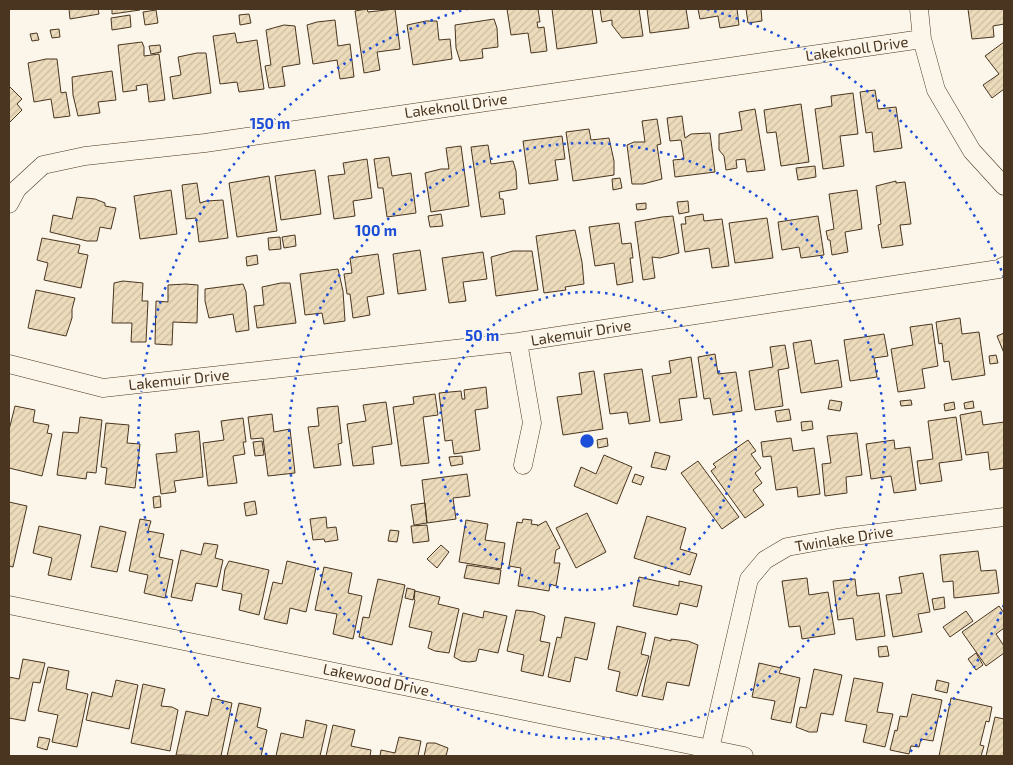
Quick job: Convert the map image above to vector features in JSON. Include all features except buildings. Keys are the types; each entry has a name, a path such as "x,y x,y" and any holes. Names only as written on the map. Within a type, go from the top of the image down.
{"street":[{"path":"918,9 922,39 936,90 972,151 1004,186"},
{"name":"Lakeknoll Drive","path":"9,204 17,189 43,165 85,156 205,143 922,39"},
{"name":"Lakemuir Drive","path":"9,364 103,388 518,342 999,269 1004,266"},
{"path":"518,342 532,423 523,465"},
{"name":"Twinlake Drive","path":"710,749 749,579 765,560 786,547 836,538 1004,516"},
{"name":"Lakewood Drive","path":"9,606 744,756"}]}
